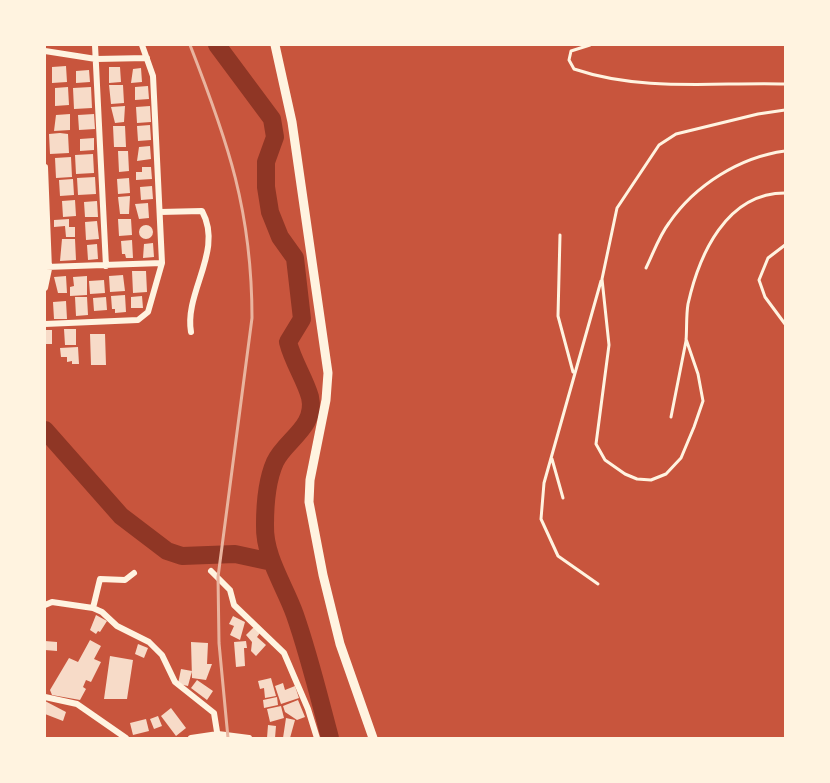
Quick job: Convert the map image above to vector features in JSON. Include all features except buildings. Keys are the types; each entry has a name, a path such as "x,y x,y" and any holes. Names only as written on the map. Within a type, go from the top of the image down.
{"main road":[{"path":"275,45 292,122 328,373 326,400 310,480 309,502 337,633 373,738"}],"street":[{"path":"95,45 106,266"},
{"path":"45,324 138,320 148,312 162,263 153,76 142,45"},
{"path":"45,51 96,59 147,58"},
{"path":"45,167 47,268 45,288"},
{"path":"160,212 202,211 206,219 209,242 203,273 188,316 190,332"},
{"path":"47,268 162,263"},
{"path":"211,571 231,590 234,605 284,653 308,709 317,738"},
{"path":"93,608 100,579 125,580 134,573"},
{"path":"45,605 52,602 93,608 102,612 117,626 149,642 162,655 174,682 214,713 218,736"},
{"path":"45,697 77,704 126,738"},
{"path":"191,738 218,736 249,738"}],"lane":[{"path":"590,45 571,51 568,60 574,69 632,82 692,85 785,84"},
{"path":"598,584 558,556 546,535 541,519 544,483 602,279 617,208 659,144 676,134 758,114 785,110"},
{"path":"646,268 668,223 696,191 745,161 767,153 785,151"},
{"path":"670,417 686,339 688,306 699,265 711,238 730,217 756,198 785,193"},
{"path":"560,235 558,316 574,374"},
{"path":"785,245 768,258 759,280 765,297 785,324"},
{"path":"602,279 609,345 596,444 605,460 625,474 637,479 651,480 666,474 681,458 703,401 698,374 686,339"},
{"path":"551,458 562,498"}],"waterway":[{"path":"217,45 272,119 275,137 266,162 266,187 270,212 280,237 295,258 302,319 288,342 308,390 311,408 305,425 280,454 272,469 268,485 265,525 271,560 300,630 330,738"},
{"path":"45,430 121,516 167,551 182,556 235,554 272,562"}],"railway":[{"path":"190,45 216,114 235,178 248,244 251,280 252,318 218,577 219,643 228,738"}]}
